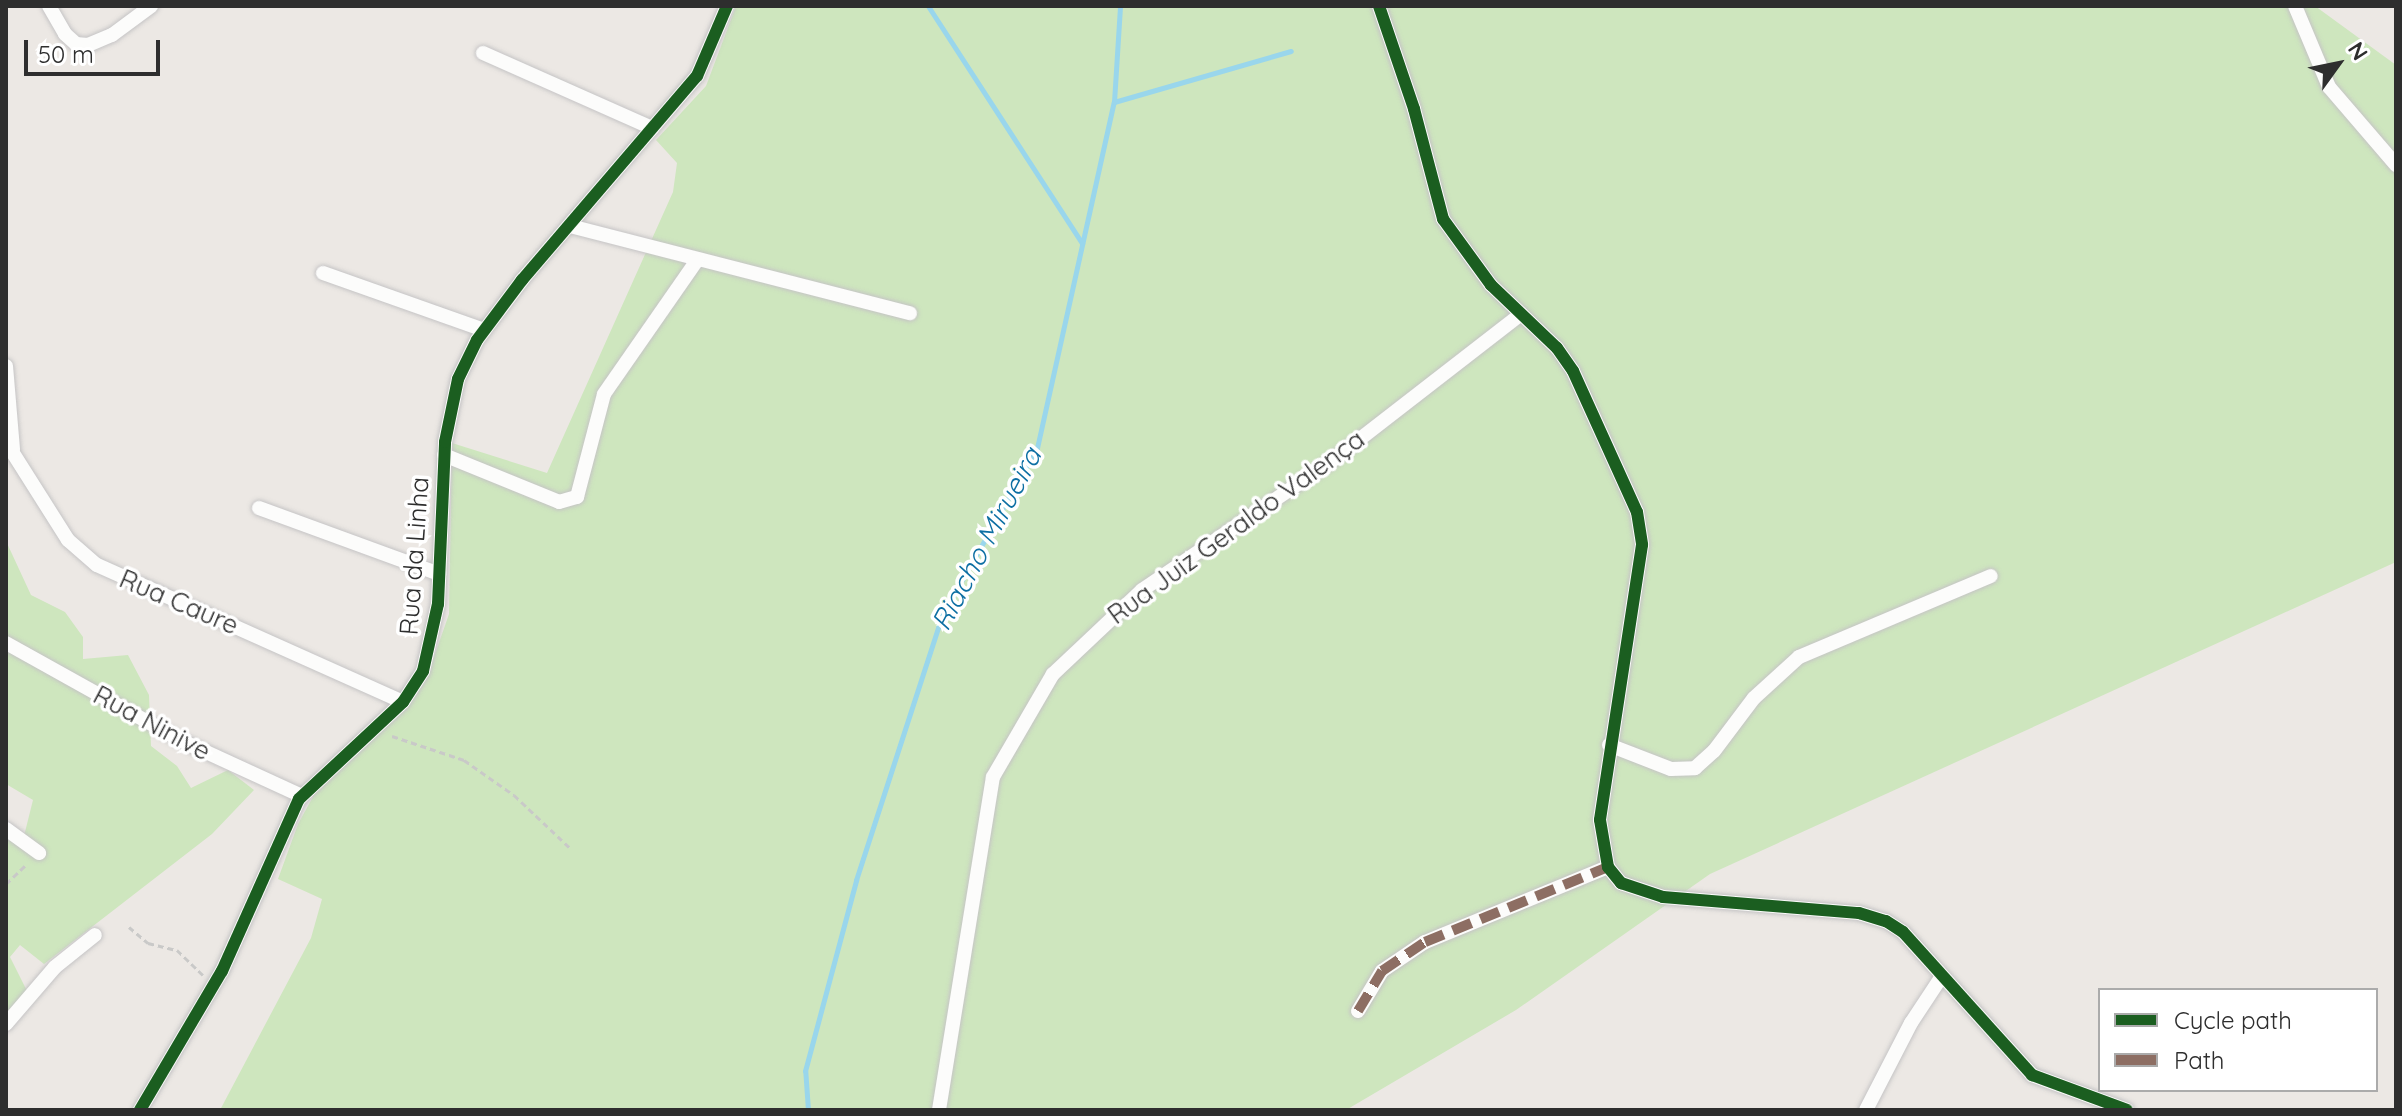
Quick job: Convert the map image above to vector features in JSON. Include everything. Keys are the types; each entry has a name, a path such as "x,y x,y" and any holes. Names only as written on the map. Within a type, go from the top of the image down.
{"street":[{"path":"49,6 65,34 76,44 88,45 112,35 151,6"},
{"name":"Rua da Linha","path":"140,1110 215,986 270,854 302,796 403,702 423,671 430,646 439,574 444,455 458,379 484,330 704,65 727,6"},
{"path":"1379,6 1414,109 1443,219 1460,248 1557,348 1573,371 1637,512 1642,545 1609,745 1600,840 1608,867 1637,892 1663,897 1859,913 1886,921 1942,976 2032,1075 2127,1110"},
{"path":"2295,6 2329,87 2396,165"},
{"path":"483,53 652,128"},
{"path":"570,226 910,313"},
{"name":"Rua da Linha","path":"444,455 559,502 577,497 604,394 697,260"},
{"path":"323,273 484,330"},
{"name":"Rua Juiz Geraldo Valença","path":"939,1110 985,808 1007,745 1045,684 1086,638 1142,590 1329,463 1521,314"},
{"path":"6,366 10,448"},
{"name":"Rua Caure","path":"10,448 68,540 97,565 403,702"},
{"path":"259,508 439,574"},
{"path":"1609,745 1671,769 1695,768 1714,751 1754,698 1799,657 1991,576"},
{"name":"Rua Ninive","path":"6,643 180,740 302,796"},
{"path":"6,829 39,853"},
{"path":"1358,1011 1382,971 1425,942 1608,867"},
{"path":"6,1024 55,967 95,935"},
{"path":"1866,1110 1911,1023 1942,976"}],"path":[{"path":"373,730 464,760 514,795 570,848"},
{"path":"6,884 39,853"},
{"path":"129,927 148,943 177,950 215,986"}],"green space":[{"path":"736,6 2315,6 2396,65 2396,562 1710,874 1516,1010 1346,1110 220,1110 311,938 322,899 278,879 298,824 321,782 427,677 449,614 452,443 547,473 673,192 677,163 656,140 706,86"},
{"path":"6,541 31,595 65,612 83,637 83,659 128,655 149,695 151,746 177,766 191,788 228,770 254,790 212,834 44,964 20,945 10,957 31,999 6,1018 6,832 24,836 33,800 6,784"}],"waterway":[{"path":"928,6 1082,243"},
{"name":"Riacho Mirueira","path":"808,1110 805,1071 856,880 942,615 1037,448 1114,102 1120,6"},
{"path":"1114,102 1291,51"}],"marked path":[{"path":"1358,1011 1382,971 1425,942 1608,867"}],"cycle path":[{"path":"140,1110 222,971 299,799 403,702 423,671 438,604 445,442 458,379 477,340 522,280 697,76 727,6"},
{"path":"1379,6 1414,109 1443,219 1491,285 1557,348 1573,371 1637,512 1642,545 1600,820 1608,867 1621,883 1663,897 1859,913 1886,921 1903,932 2032,1075 2127,1110"}]}
